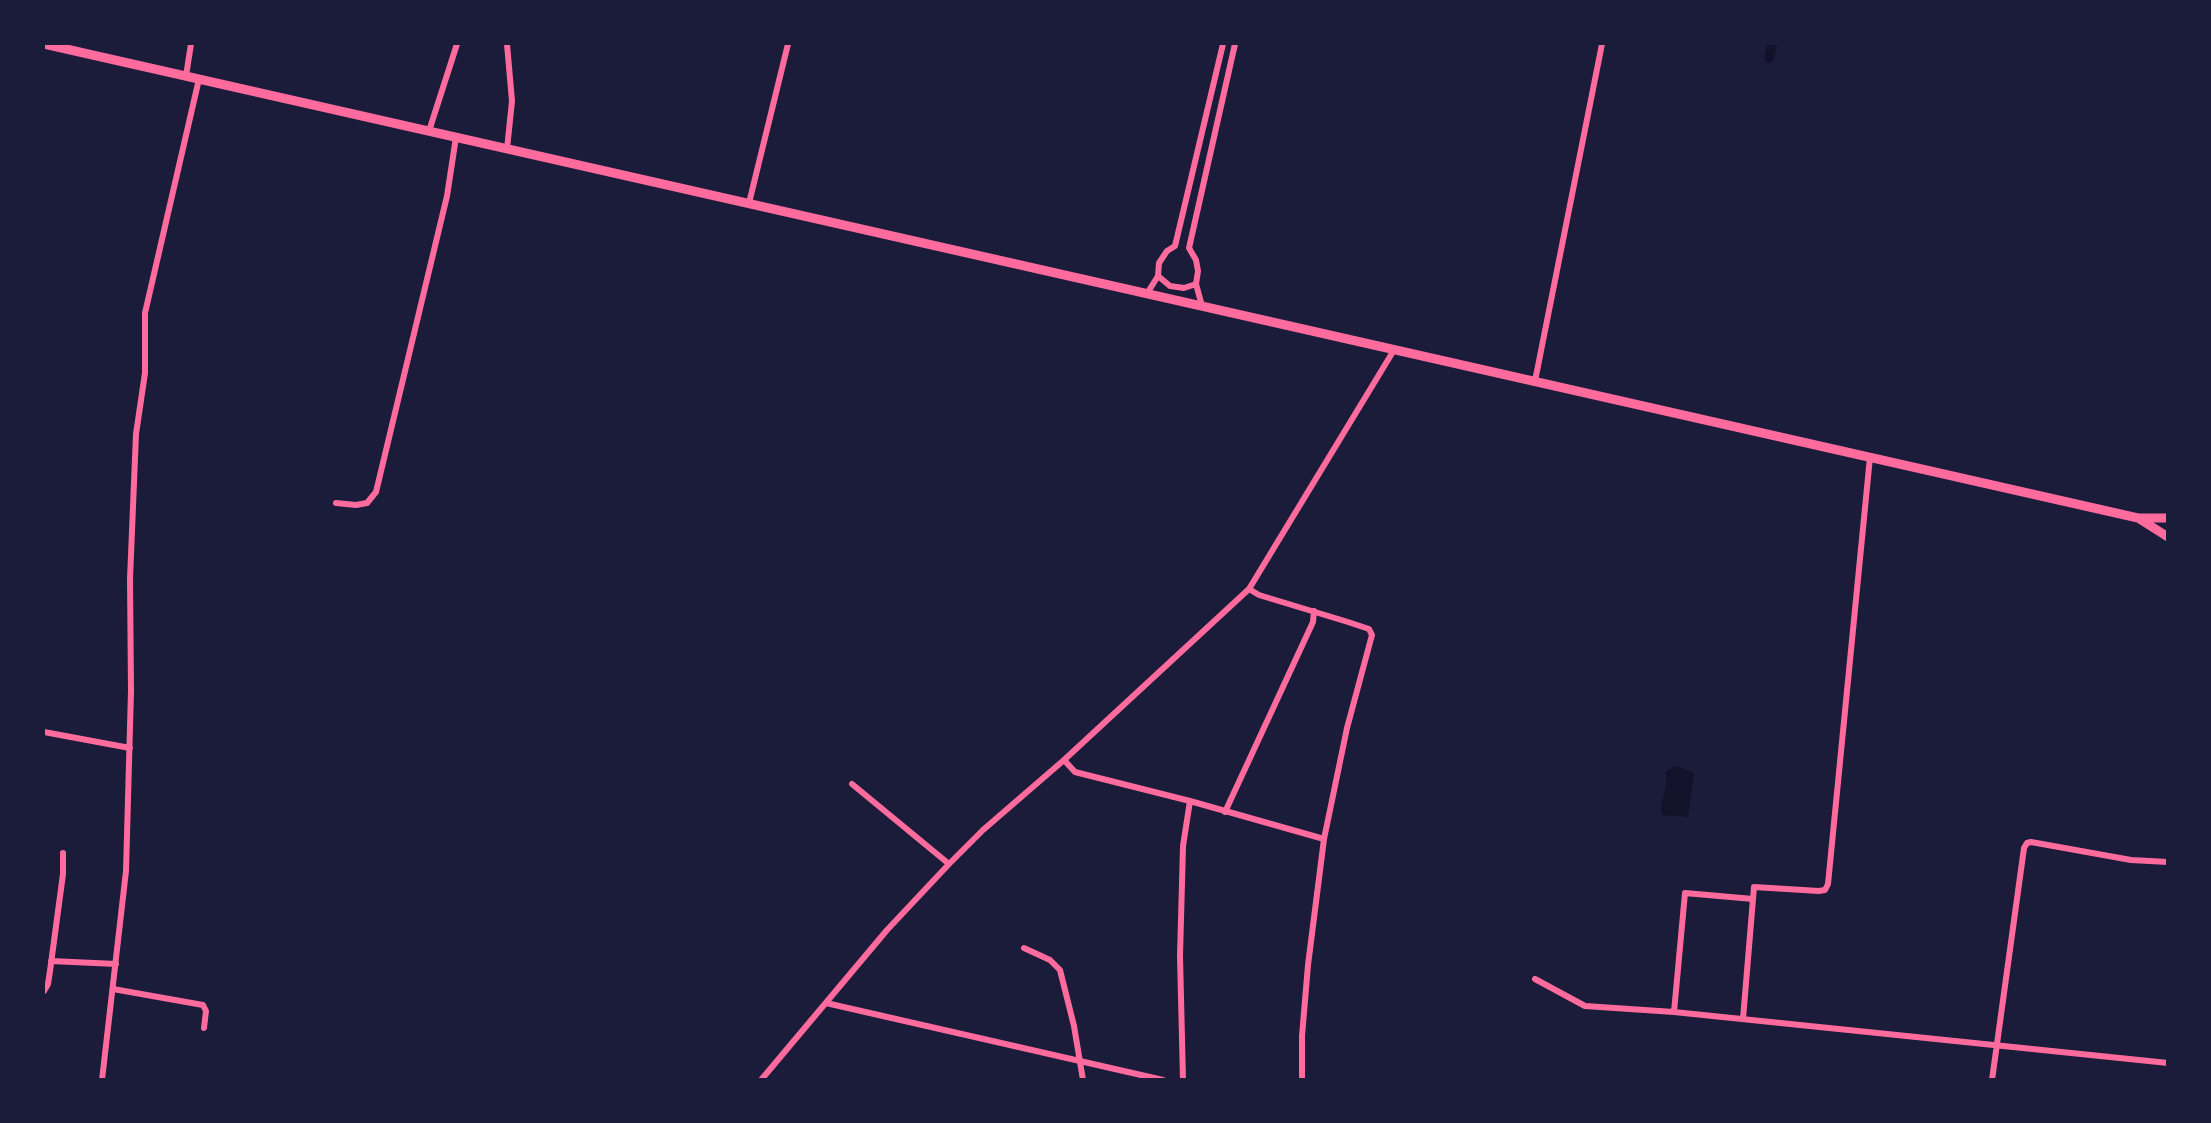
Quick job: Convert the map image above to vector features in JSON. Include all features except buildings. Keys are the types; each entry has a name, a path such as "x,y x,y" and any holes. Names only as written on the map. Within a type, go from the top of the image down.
{"highway":[{"path":"44,44 1148,292 2138,518 2168,518"},
{"path":"2138,518 2168,537"}],"street":[{"path":"186,76 191,44"},
{"path":"429,131 457,44"},
{"path":"507,44 512,101 507,148"},
{"path":"749,203 788,44"},
{"path":"1148,292 1158,276 1159,263 1167,251 1175,246 1223,44"},
{"path":"1202,306 1196,284 1198,271 1196,260 1189,248 1235,44"},
{"path":"1535,381 1602,44"},
{"path":"102,1080 126,871 130,748 130,579 136,434 145,373 145,314 199,79"},
{"path":"336,503 356,505 367,503 376,492 447,196 456,137"},
{"path":"1158,276 1170,286 1184,288 1196,284"},
{"path":"761,1080 887,930 949,864 983,830 1064,760 1249,589 1394,350"},
{"path":"1743,1019 1754,887 1820,891 1825,890 1828,884 1870,457"},
{"path":"1249,589 1259,595 1369,630 1372,635 1347,728 1324,839 1308,965 1302,1036 1302,1080"},
{"path":"1225,812 1313,622 1314,611"},
{"path":"44,732 130,748"},
{"path":"1064,760 1075,772 1190,801 1324,839"},
{"path":"852,784 949,864"},
{"path":"1182,1080 1180,956 1183,846 1190,801"},
{"path":"1992,1080 2024,848 2027,843 2131,860 2168,862"},
{"path":"44,991 48,984 63,874 63,853"},
{"path":"1674,1012 1685,893 1753,899"},
{"path":"1024,948 1050,960 1060,970 1083,1080"},
{"path":"51,961 116,964"},
{"path":"1535,979 1585,1006 1674,1012 2168,1063"},
{"path":"113,989 203,1005 206,1011 204,1028"},
{"path":"826,1003 1163,1080"}],"shaded area":[{"path":"1677,766 1694,773 1688,817 1662,815 1666,771"}],"waterway":[{"path":"1769,58 1772,44"}]}
